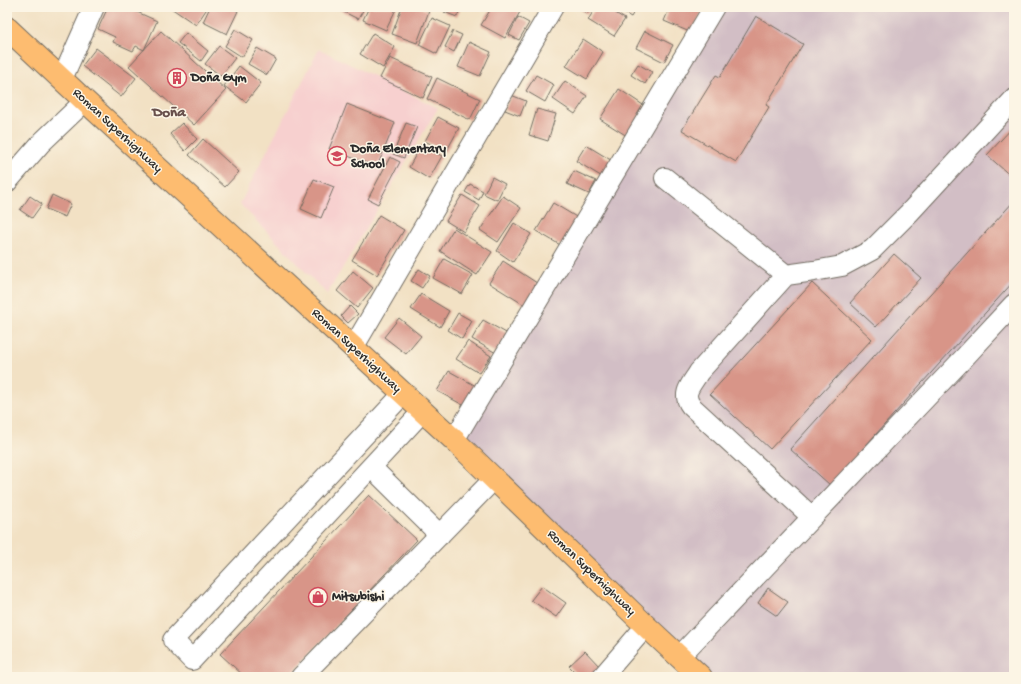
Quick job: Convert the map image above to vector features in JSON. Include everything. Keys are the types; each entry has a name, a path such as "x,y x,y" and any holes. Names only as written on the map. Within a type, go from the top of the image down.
{"main road":[{"name":"Roman Superhighway","path":"7,28 454,440 646,626 701,677"}],"street":[{"path":"62,79 94,7"},
{"path":"353,348 553,7"},
{"path":"454,440 714,7"},
{"path":"812,517 688,403 686,396 688,389 699,372 786,275 842,266 872,250 1014,99"},
{"path":"7,182 41,143 85,101"},
{"path":"665,178 786,275"},
{"path":"679,657 1014,304"},
{"path":"403,394 173,640 192,660 422,412"},
{"path":"344,457 367,472 440,535"},
{"path":"301,677 494,479"},
{"path":"258,549 278,568"},
{"path":"602,677 646,626"}],"shaded area":[{"path":"712,7 1014,7 1014,677 706,677 454,440"},
{"name":"Doña Elementary School","path":"319,49 438,108 327,294 240,204"}],"building":[{"path":"108,7 126,7 157,21 144,50 136,46 133,51 113,42 115,37 98,29"},
{"path":"171,7 208,7 196,25"},
{"path":"210,7 230,7 238,11 227,34 203,22"},
{"path":"339,7 365,7 358,19 338,9"},
{"path":"369,7 397,7 386,30 363,20"},
{"path":"402,7 419,7 429,11 417,43 392,34"},
{"path":"446,7 461,7 457,17 444,12"},
{"path":"492,7 511,7 520,12 505,38 481,25"},
{"path":"577,7 592,7 587,14"},
{"path":"596,7 606,7 625,19 614,36 588,20"},
{"path":"614,7 637,7 631,17"},
{"path":"670,7 696,7 703,10 692,33 664,21"},
{"path":"756,16 803,44 766,105 769,107 736,162 682,130 716,75 720,77"},
{"path":"518,17 529,23 519,40 509,35"},
{"path":"432,18 450,26 437,54 419,45"},
{"path":"235,29 253,40 242,57 225,46"},
{"name":"Doña Gym","path":"161,31 226,90 194,125 129,66"},
{"path":"453,31 462,35 454,52 445,47"},
{"path":"645,31 673,45 664,62 636,48"},
{"path":"186,33 208,51 201,61 178,43"},
{"path":"373,33 395,47 383,68 360,54"},
{"path":"583,39 603,52 587,79 566,66"},
{"path":"469,42 491,52 480,76 458,67"},
{"path":"219,46 235,58 221,76 205,64"},
{"path":"96,48 136,78 121,97 82,66"},
{"path":"257,48 276,59 267,75 248,64"},
{"path":"390,58 432,77 423,98 380,78"},
{"path":"638,64 652,72 645,84 631,75"},
{"path":"239,66 261,83 246,102 224,86"},
{"path":"536,75 554,85 545,102 526,91"},
{"path":"437,78 480,99 470,120 427,99"},
{"path":"565,81 587,96 575,114 553,99"},
{"path":"619,89 646,107 627,136 600,119"},
{"path":"511,95 526,101 520,116 505,110"},
{"path":"347,104 395,123 377,167 329,149"},
{"path":"537,109 556,114 548,141 529,135"},
{"path":"438,117 459,128 446,152 425,141"},
{"path":"182,123 197,139 185,151 170,134"},
{"path":"406,123 417,127 404,158 393,154"},
{"path":"1014,126 1014,179 987,155"},
{"path":"203,139 239,172 225,187 189,155"},
{"path":"421,145 442,156 429,179 409,167"},
{"path":"586,145 614,162 604,178 576,161"},
{"path":"390,157 400,162 378,204 368,199"},
{"path":"574,171 596,181 589,194 567,184"},
{"path":"492,177 505,184 497,200 484,194"},
{"path":"314,179 334,187 321,218 301,209"},
{"path":"470,184 483,191 479,200 465,192"},
{"path":"52,195 71,204 65,217 46,209"},
{"path":"462,195 480,206 464,232 446,221"},
{"path":"30,196 42,204 32,218 20,210"},
{"path":"503,196 521,208 498,242 480,230"},
{"path":"1014,201 1014,281 830,485 790,449"},
{"path":"553,203 578,218 562,246 536,231"},
{"path":"379,215 404,230 377,275 352,260"},
{"path":"514,223 531,234 513,262 497,251"},
{"path":"454,228 492,252 477,275 440,251"},
{"path":"894,254 921,278 876,327 850,303"},
{"path":"444,259 473,275 462,294 433,278"},
{"path":"503,261 540,285 526,306 489,283"},
{"path":"419,269 430,276 422,288 411,281"},
{"path":"353,271 373,288 357,308 337,291"},
{"path":"812,283 872,339 770,449 710,394"},
{"path":"421,294 449,311 440,327 411,309"},
{"path":"350,306 358,314 348,323 341,316"},
{"path":"458,313 472,321 462,339 448,330"},
{"path":"399,318 421,336 406,354 384,337"},
{"path":"483,320 508,334 496,353 472,339"},
{"path":"468,341 491,356 479,373 456,359"},
{"path":"449,371 476,386 465,406 437,391"},
{"name":"Mitsubishi","path":"369,495 417,540 288,677 245,677 220,654"},
{"path":"542,586 566,603 556,617 531,600"},
{"path":"768,588 788,602 777,616 758,603"},
{"path":"585,651 600,667 590,677 580,677 569,666"}],"place":[{"name":"Doña Gym","path":"177,78"},
{"name":"Doña Elementary School","path":"337,156"},
{"name":"Mitsubishi","path":"318,597"}],"district":[{"name":"Doña","path":"169,113"}]}
